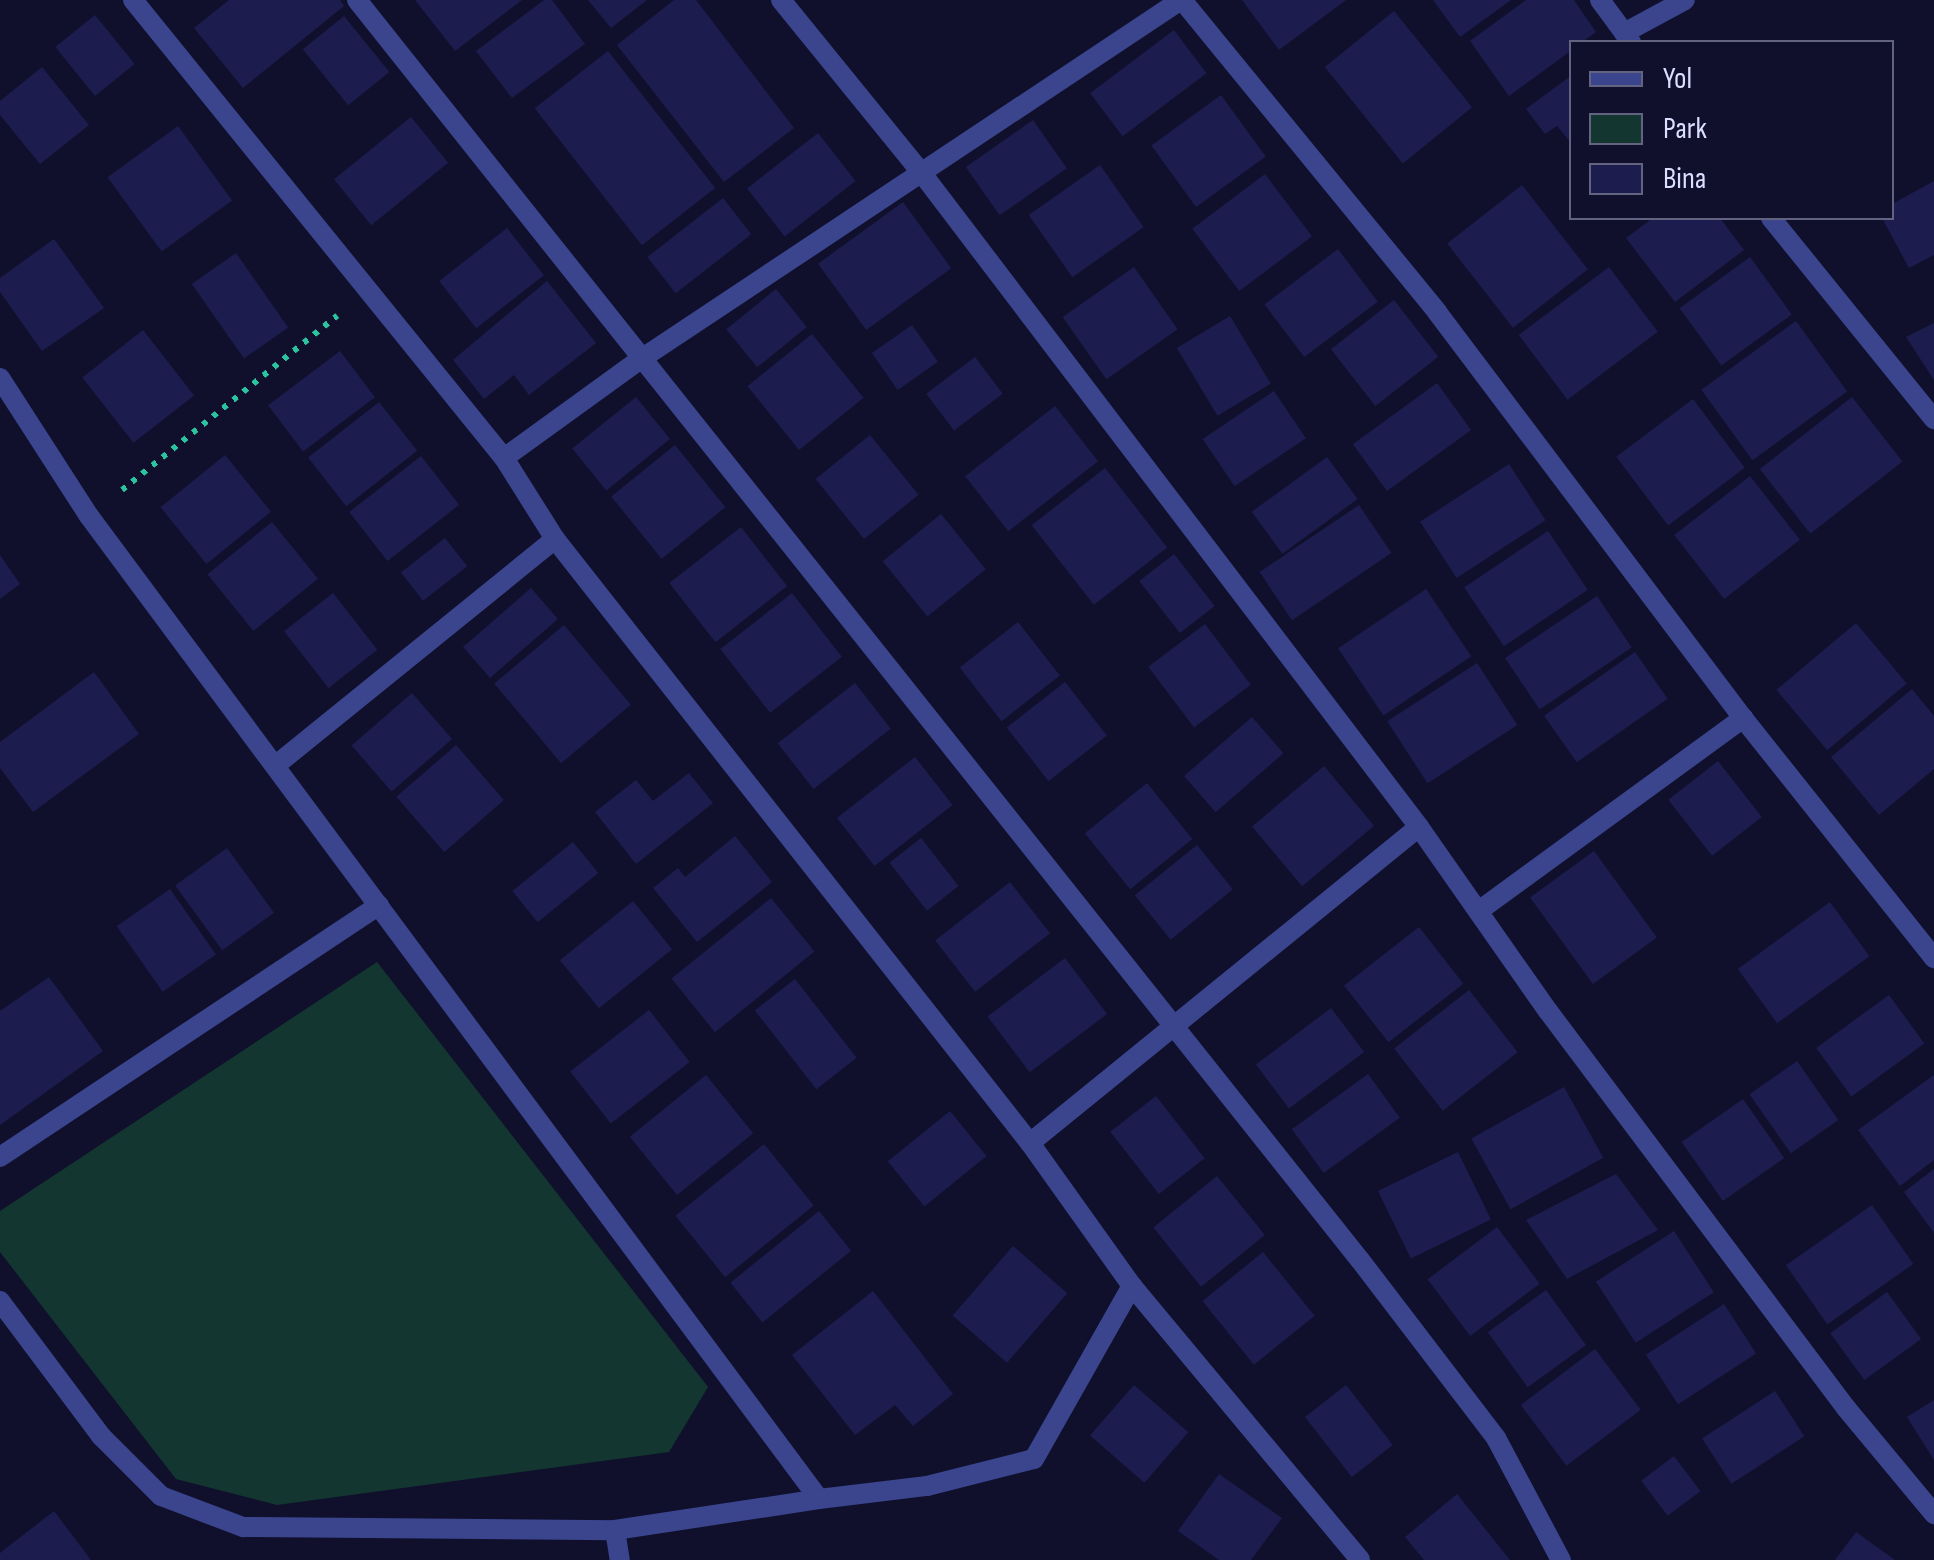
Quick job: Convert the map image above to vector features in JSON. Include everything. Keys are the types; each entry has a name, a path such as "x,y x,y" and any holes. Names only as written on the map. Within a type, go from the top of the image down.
{"street":[{"path":"133,0 504,458 556,539 1030,1143 1132,1286 1360,1560"},
{"path":"357,0 1176,1026 1496,1438 1561,1560"},
{"path":"781,0 921,172 1419,827 1548,1011 1822,1377 1934,1514"},
{"path":"504,458 641,360 1182,0 1438,312 1743,718 1934,958"},
{"path":"1600,0 1628,38 1685,0"},
{"path":"1773,220 1934,419"},
{"path":"0,378 90,516 819,1499"},
{"path":"276,765 556,539"},
{"path":"1480,910 1743,718"},
{"path":"1030,1143 1419,827"},
{"path":"0,1157 379,905"},
{"path":"0,1301 101,1436 161,1496 243,1526 616,1530 928,1486 1034,1459 1132,1286"},
{"path":"616,1530 620,1560"}],"path":[{"path":"90,516 368,291"}],"green space":[{"path":"377,962 708,1387 669,1452 277,1505 176,1479 0,1252 0,1211"}],"building":[{"path":"229,0 340,0 344,6 243,88 194,28"},
{"path":"415,0 522,0 455,51"},
{"path":"544,0 552,0 585,44 512,98 476,51"},
{"path":"588,0 647,0 611,28"},
{"path":"674,0 696,0 794,128 724,182 617,45"},
{"path":"1242,0 1346,0 1279,50"},
{"path":"1433,0 1511,0 1460,37"},
{"path":"1526,0 1574,0 1596,32 1585,40 1569,40 1569,52 1509,96 1470,41"},
{"path":"1394,11 1472,107 1403,163 1325,67"},
{"path":"95,15 135,64 95,96 55,47"},
{"path":"344,16 389,72 348,105 303,49"},
{"path":"1174,30 1206,73 1123,136 1090,93"},
{"path":"608,51 715,188 642,245 535,108"},
{"path":"42,67 89,125 40,164 0,115 0,101"},
{"path":"1569,77 1569,140 1557,126 1545,134 1526,109"},
{"path":"1221,95 1266,156 1196,207 1151,146"},
{"path":"411,117 448,163 371,225 334,179"},
{"path":"1033,120 1067,168 1000,215 966,167"},
{"path":"178,126 232,200 162,252 108,177"},
{"path":"818,133 856,181 785,236 747,188"},
{"path":"1100,165 1144,227 1072,277 1029,215"},
{"path":"1265,174 1312,236 1239,291 1192,229"},
{"path":"1934,181 1934,255 1909,268 1883,220 1894,220 1894,203"},
{"path":"1522,185 1588,269 1513,328 1447,243"},
{"path":"723,198 751,234 676,293 647,257"},
{"path":"903,202 951,268 866,330 818,264"},
{"path":"1650,220 1722,220 1744,250 1675,302 1626,238"},
{"path":"507,228 544,275 476,328 439,281"},
{"path":"54,239 104,308 42,351 0,292 0,278"},
{"path":"1338,249 1378,302 1304,357 1265,304"},
{"path":"236,253 288,328 244,359 192,284"},
{"path":"1750,257 1792,314 1721,366 1680,308"},
{"path":"1134,267 1178,329 1106,379 1063,317"},
{"path":"1609,267 1658,332 1568,400 1519,335"},
{"path":"547,281 596,343 529,395 514,375 484,399 453,360"},
{"path":"776,289 807,327 757,367 726,329"},
{"path":"1394,300 1438,357 1375,406 1331,349"},
{"path":"1230,316 1271,384 1218,416 1177,348"},
{"path":"1796,321 1847,391 1752,460 1701,390"},
{"path":"1934,323 1934,380 1906,337"},
{"path":"912,325 938,362 898,390 872,353"},
{"path":"143,330 194,395 133,443 82,377"},
{"path":"812,334 864,398 799,450 747,386"},
{"path":"340,351 375,397 303,451 268,405"},
{"path":"975,357 1003,394 954,430 926,394"},
{"path":"1437,383 1471,430 1387,491 1353,444"},
{"path":"1274,391 1306,438 1235,486 1203,439"},
{"path":"636,397 670,439 606,491 572,449"},
{"path":"1852,397 1902,462 1810,534 1760,469"},
{"path":"1693,399 1745,468 1668,525 1616,457"},
{"path":"379,402 417,451 346,506 308,457"},
{"path":"1055,406 1098,461 1008,531 965,476"},
{"path":"870,435 918,495 864,539 816,479"},
{"path":"675,445 725,507 662,559 611,497"},
{"path":"225,455 271,512 206,564 160,507"},
{"path":"421,456 459,505 387,561 349,512"},
{"path":"1327,457 1358,499 1282,554 1252,512"},
{"path":"1509,464 1545,520 1457,578 1420,522"},
{"path":"1105,468 1167,548 1094,605 1032,525"},
{"path":"1750,476 1800,540 1724,599 1674,535"},
{"path":"1359,505 1391,553 1292,620 1260,572"},
{"path":"941,514 986,569 927,616 883,561"},
{"path":"272,522 318,579 253,631 207,574"},
{"path":"741,527 787,586 715,642 669,583"},
{"path":"1548,531 1588,590 1504,646 1464,587"},
{"path":"445,538 467,566 423,601 401,572"},
{"path":"1174,554 1215,606 1180,633 1139,581"},
{"path":"0,555 20,584 0,599"},
{"path":"531,588 558,619 490,678 463,647"},
{"path":"1426,589 1471,656 1383,715 1338,648"},
{"path":"333,593 377,650 328,688 284,631"},
{"path":"792,593 842,657 770,713 720,649"},
{"path":"1597,596 1632,647 1540,709 1505,658"},
{"path":"1018,622 1060,676 1002,721 960,668"},
{"path":"1856,623 1907,684 1827,750 1776,690"},
{"path":"1205,624 1251,685 1194,727 1148,667"},
{"path":"564,625 631,705 561,763 494,683"},
{"path":"1635,652 1668,699 1577,762 1544,716"},
{"path":"1477,663 1517,725 1428,783 1387,721"},
{"path":"94,672 139,734 33,812 0,768 0,742"},
{"path":"1065,682 1107,736 1049,781 1007,728"},
{"path":"855,683 891,729 813,789 778,743"},
{"path":"1912,689 1934,716 1934,769 1879,815 1831,757"},
{"path":"412,693 452,739 392,792 352,745"},
{"path":"1252,717 1283,753 1216,812 1184,776"},
{"path":"456,745 504,800 444,852 396,797"},
{"path":"915,757 953,805 875,866 837,818"},
{"path":"1718,761 1762,817 1712,856 1668,800"},
{"path":"1324,766 1374,826 1302,886 1252,826"},
{"path":"689,773 713,803 636,864 595,812 636,780 653,801"},
{"path":"1147,783 1192,839 1130,889 1085,833"},
{"path":"735,836 772,882 697,942 653,888 678,868 685,877"},
{"path":"921,838 959,886 927,911 889,863"},
{"path":"573,842 598,873 538,922 512,891"},
{"path":"1197,845 1233,889 1171,940 1135,895"},
{"path":"227,848 274,913 222,950 175,886"},
{"path":"1594,851 1657,938 1593,984 1530,897"},
{"path":"1010,882 1050,933 975,992 935,940"},
{"path":"170,889 216,955 163,992 117,926"},
{"path":"771,898 814,952 715,1032 672,979"},
{"path":"633,901 672,949 599,1008 560,960"},
{"path":"1830,902 1869,956 1777,1023 1738,969"},
{"path":"1419,927 1463,984 1388,1042 1344,985"},
{"path":"1065,958 1107,1014 1030,1072 988,1016"},
{"path":"49,977 103,1051 0,1125 0,1011"},
{"path":"795,979 857,1058 816,1089 755,1010"},
{"path":"1469,990 1518,1052 1443,1111 1394,1048"},
{"path":"1889,995 1924,1044 1851,1096 1816,1048"},
{"path":"1331,1008 1364,1052 1289,1108 1256,1065"},
{"path":"649,1010 690,1062 611,1124 570,1072"},
{"path":"1797,1061 1838,1120 1791,1153 1749,1094"},
{"path":"1368,1074 1400,1118 1324,1173 1292,1129"},
{"path":"706,1075 753,1133 677,1195 630,1137"},
{"path":"1934,1075 1934,1160 1900,1186 1858,1130"},
{"path":"1564,1087 1603,1158 1511,1209 1471,1138"},
{"path":"1156,1096 1205,1158 1159,1194 1110,1132"},
{"path":"1743,1099 1784,1158 1723,1201 1682,1142"},
{"path":"950,1111 987,1156 924,1206 888,1161"},
{"path":"764,1144 814,1205 725,1277 675,1216"},
{"path":"1458,1152 1491,1219 1411,1258 1378,1191"},
{"path":"1934,1169 1934,1233 1904,1192"},
{"path":"1616,1174 1658,1230 1567,1279 1526,1220"},
{"path":"1217,1176 1265,1235 1201,1287 1153,1228"},
{"path":"1872,1205 1913,1264 1827,1324 1786,1265"},
{"path":"819,1211 851,1251 763,1322 730,1283"},
{"path":"1497,1227 1540,1284 1470,1336 1428,1279"},
{"path":"1674,1231 1714,1292 1636,1343 1596,1282"},
{"path":"1013,1246 1067,1293 1007,1363 953,1315"},
{"path":"1263,1252 1315,1316 1254,1365 1202,1301"},
{"path":"1546,1290 1586,1345 1528,1387 1488,1332"},
{"path":"873,1291 953,1394 913,1426 895,1405 855,1435 792,1355"},
{"path":"1887,1292 1921,1339 1864,1380 1830,1333"},
{"path":"1724,1304 1756,1353 1678,1404 1646,1355"},
{"path":"1595,1349 1641,1410 1566,1466 1521,1405"},
{"path":"1134,1385 1188,1432 1144,1483 1090,1436"},
{"path":"1346,1385 1393,1445 1352,1477 1305,1417"},
{"path":"1775,1391 1804,1436 1731,1484 1702,1438"},
{"path":"1934,1400 1934,1460 1907,1417"},
{"path":"1674,1456 1700,1491 1668,1516 1641,1481"},
{"path":"1219,1474 1282,1518 1251,1560 1219,1560 1178,1531"},
{"path":"1457,1494 1510,1560 1424,1560 1405,1537"},
{"path":"54,1511 91,1560 0,1560 0,1553"},
{"path":"1856,1532 1895,1560 1835,1560"}]}
